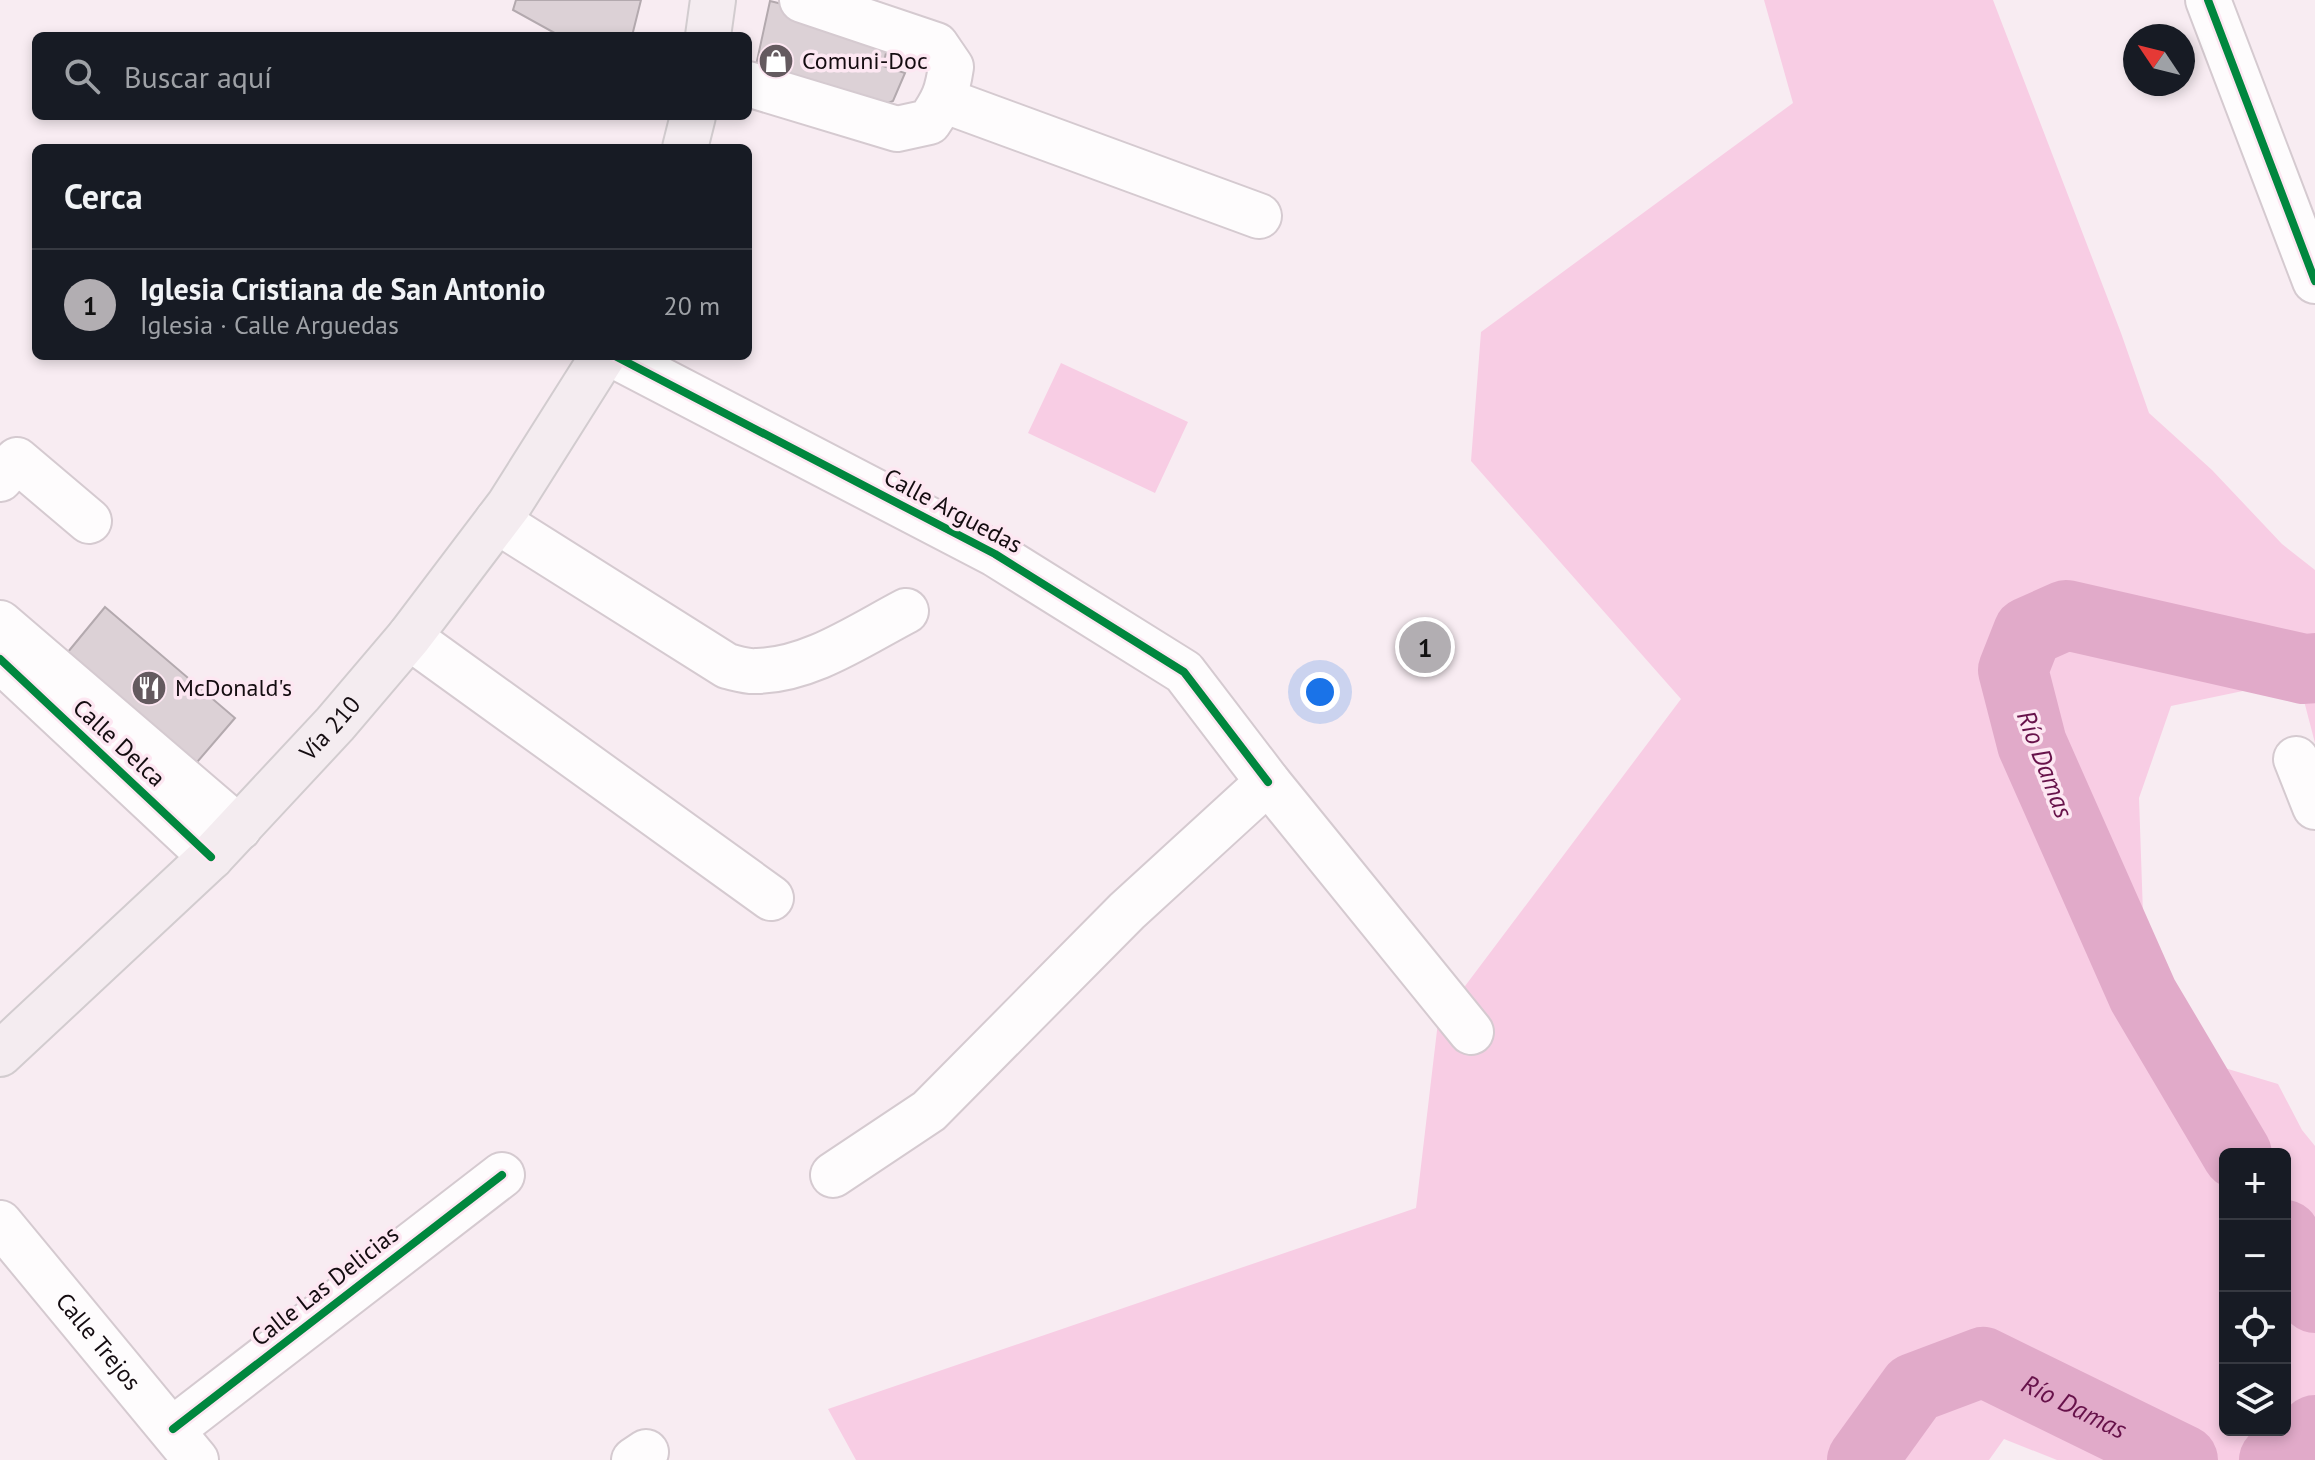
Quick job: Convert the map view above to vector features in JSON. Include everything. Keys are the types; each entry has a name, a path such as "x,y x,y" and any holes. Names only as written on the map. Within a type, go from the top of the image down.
{"main road":[{"path":"709,32 713,0"},
{"path":"686,144 692,120"},
{"name":"Vía 210","path":"0,1054 225,842 335,724 409,637 497,521 600,360"}],"street":[{"path":"752,85 897,129 929,122 947,94 951,67 936,45 802,0"},
{"path":"2208,0 2315,281"},
{"path":"943,100 1259,216"},
{"name":"Calle Arguedas","path":"623,360 995,554 1184,672 1268,782 1471,1032"},
{"path":"0,479 17,460 89,521"},
{"path":"497,521 727,666 755,672 783,669 810,661 906,611"},
{"path":"0,623 225,842"},
{"path":"409,637 771,898"},
{"name":"Calle Delca","path":"0,659 225,842"},
{"path":"2296,759 2315,807"},
{"path":"833,1175 929,1111 1127,911 1268,782"},
{"name":"Calle Las Delicias","path":"184,1444 502,1175"},
{"name":"Calle Trejos","path":"0,1223 184,1444"}],"shaded area":[{"path":"1764,0 1993,0 2149,413 2212,470 2282,544 2315,570 2315,743 2303,697 2262,687 2171,706 2139,798 2144,943 2218,1066 2278,1084 2302,1130 2315,1146 2315,1460 2057,1460 2004,1439 1989,1460 856,1460 828,1409 1416,1208 1438,1022 1681,699 1471,461 1481,332 1793,103"},
{"path":"1061,363 1188,422 1155,493 1028,433"}],"building":[{"path":"516,0 641,0 633,32 553,32 513,10"},
{"path":"770,1 891,31 883,66 905,73 893,101 876,108 755,70"},
{"name":"McDonald's","path":"105,607 235,718 192,768 63,658"}],"waterway":[{"name":"Río Damas","path":"2233,1148 2143,995 2032,744 2013,670 2028,632 2066,615 2304,669 2315,668"},
{"name":"Río Damas","path":"2291,1248 2315,1298"},
{"name":"Río Damas","path":"1862,1460 1914,1388 1983,1362 2183,1460"},
{"name":"Río Damas","path":"2274,1460 2287,1457 2315,1430"}],"cycle path":[{"path":"2208,0 2315,281"},
{"path":"623,360 995,554 1184,672 1268,782"},
{"path":"0,659 211,857"},
{"path":"173,1429 502,1175"}],"place":[{"name":"Comuni-Doc","path":"776,61"},
{"name":"Iglesia Cristiana de San Antonio","path":"1425,647"},
{"name":"McDonald's","path":"149,688"}]}
